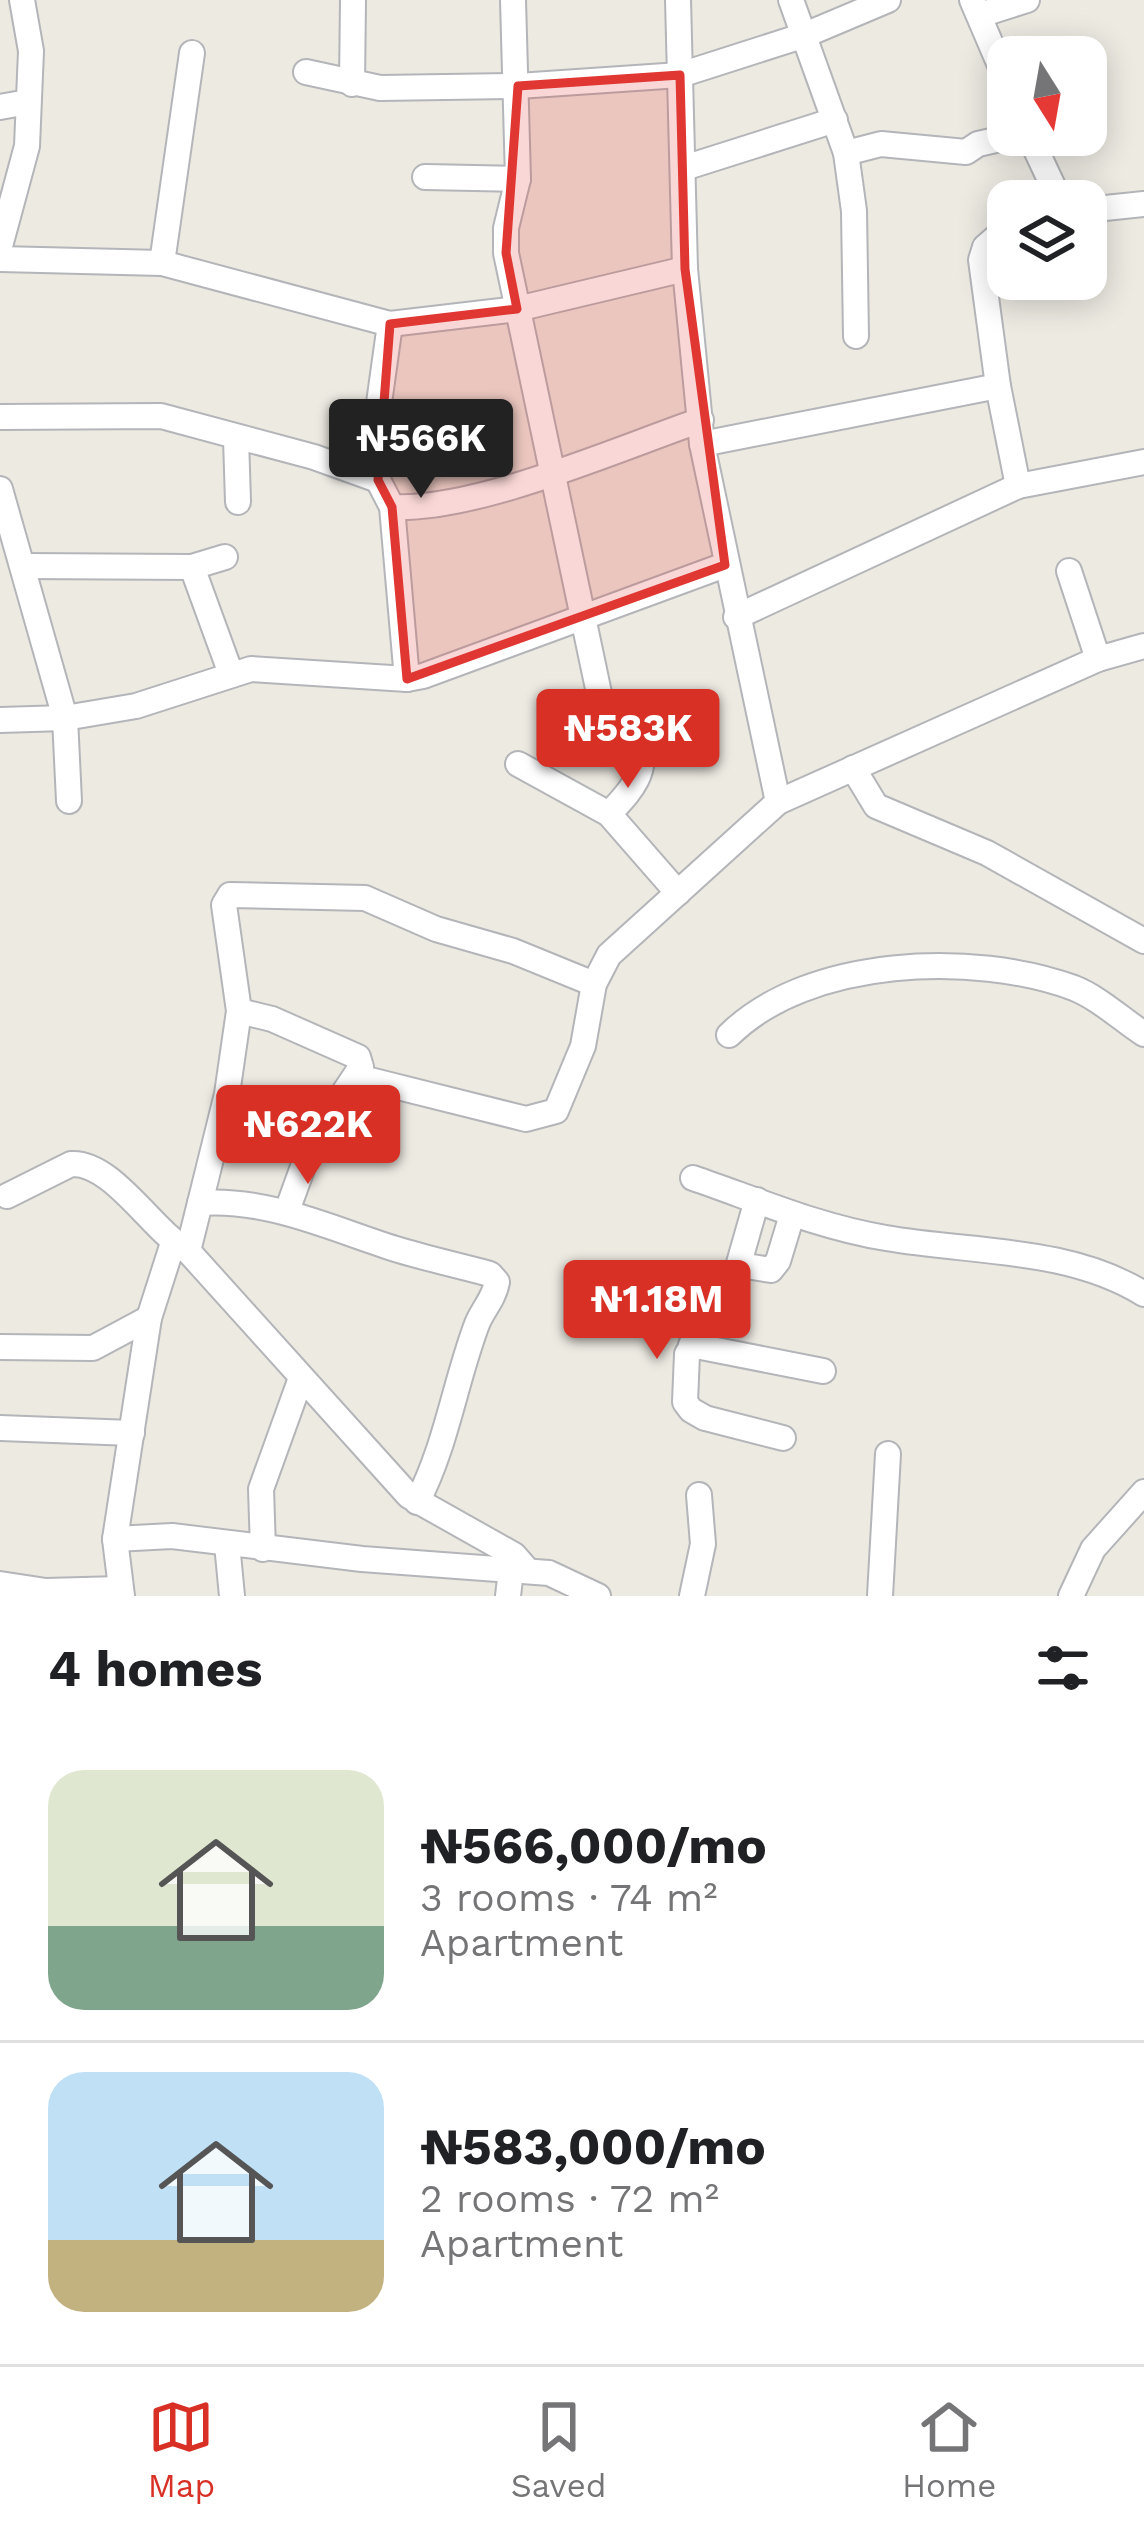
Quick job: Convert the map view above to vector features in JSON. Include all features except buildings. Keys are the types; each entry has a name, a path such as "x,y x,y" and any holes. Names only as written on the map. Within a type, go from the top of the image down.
{"street":[{"path":"0,246 27,146 31,51 22,0"},
{"path":"352,84 353,0"},
{"path":"513,0 518,179 506,241 603,712"},
{"path":"678,0 685,269 702,432 725,565 778,802"},
{"path":"791,0 846,153 854,211 856,337"},
{"path":"306,72 380,88 518,86 680,75 806,34 888,0"},
{"path":"988,36 976,7 1027,0"},
{"path":"162,262 191,53"},
{"path":"0,107 28,102"},
{"path":"684,168 835,120"},
{"path":"846,153 881,144 966,152 987,142"},
{"path":"424,177 518,179"},
{"path":"1107,208 1144,204"},
{"path":"987,245 980,260 1018,486"},
{"path":"0,260 162,262 390,324 517,309 685,269"},
{"path":"390,324 380,403 378,480 392,507 407,679"},
{"path":"392,507 478,496 702,432 998,386"},
{"path":"0,417 161,416 314,457 378,480"},
{"path":"236,439 238,502"},
{"path":"736,617 1018,486 1144,462"},
{"path":"0,489 65,718 69,801"},
{"path":"24,566 192,567 225,556"},
{"path":"0,720 65,718 136,706 231,674 264,669 407,679 725,565"},
{"path":"192,567 231,674"},
{"path":"1069,571 1098,659"},
{"path":"358,1077 526,1119 556,1111 583,1046 594,984 609,955 778,802 1098,659 1144,646"},
{"path":"609,814 638,783 640,741"},
{"path":"518,764 609,814 678,893"},
{"path":"853,768 876,806 987,853 1144,941"},
{"path":"10,1589 121,1593 115,1538 149,1318 200,1203 227,1094 239,1011 224,905 230,895 365,898 436,929 513,951 594,984"},
{"path":"729,1035 751,1013 775,1000 852,975 962,964 1018,972 1077,989 1144,1034"},
{"path":"239,1011 272,1019 358,1058 358,1077 313,1139 287,1211"},
{"path":"8,1196 82,1163 122,1191 180,1247 416,1502 514,1555 520,1570 508,1596"},
{"path":"693,1178 792,1215 884,1238 1063,1261 1118,1278 1144,1294"},
{"path":"757,1200 740,1264 691,1345 685,1402 705,1418 783,1438"},
{"path":"200,1203 287,1211 396,1249 490,1274 497,1282 495,1294 478,1319 434,1465 416,1502"},
{"path":"740,1264 771,1270 792,1215"},
{"path":"0,1347 93,1348 149,1318"},
{"path":"691,1345 823,1371"},
{"path":"263,1549 262,1489 301,1378"},
{"path":"0,1428 132,1433"},
{"path":"880,1596 888,1454"},
{"path":"1071,1596 1093,1549 1144,1492"},
{"path":"692,1596 703,1544 699,1496"},
{"path":"115,1538 172,1536 263,1549 520,1570 568,1579 598,1596"},
{"path":"227,1544 232,1596"}],"highlighted area":[{"path":"680,75 685,269 725,565 407,679 392,507 378,480 390,324 517,309 506,253 518,86"}]}
